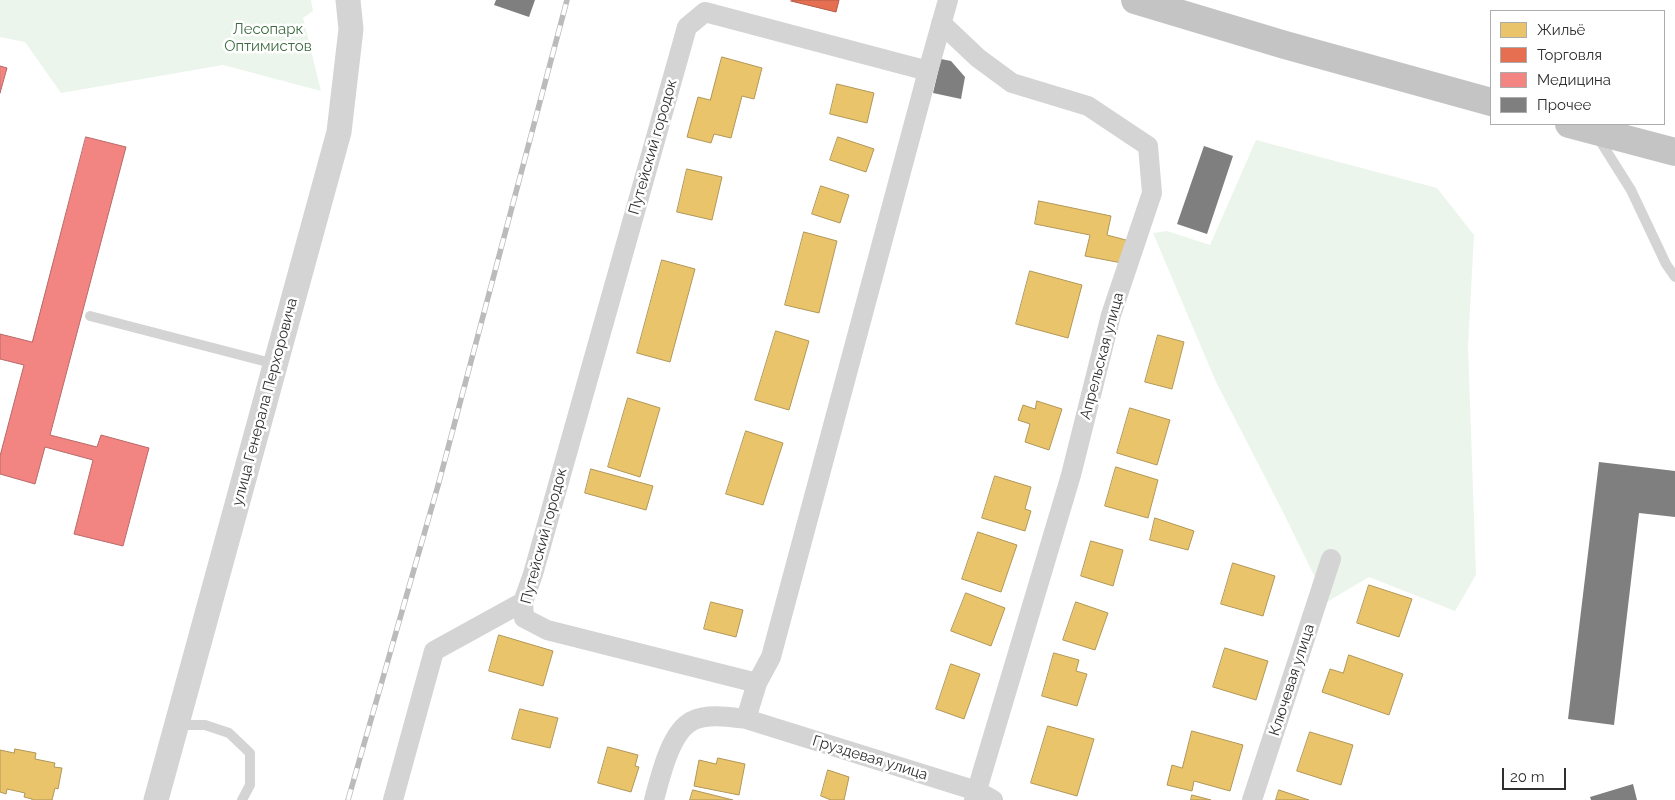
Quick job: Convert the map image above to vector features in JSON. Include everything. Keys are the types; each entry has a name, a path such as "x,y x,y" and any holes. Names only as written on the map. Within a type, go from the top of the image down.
{"highway":[{"path":"1135,0 1285,45 1490,102"},
{"path":"1581,127 1675,152"}],"street":[{"name":"улица Генерала Перхоровича","path":"156,800 339,132 351,30 348,0"},
{"path":"746,719 757,683 771,657 948,0"},
{"name":"Путейский городок","path":"757,683 547,630 524,618 523,602 533,574 687,27 704,12 928,71"},
{"name":"Апрельская улица","path":"942,23 978,58 1012,83 1088,106 1148,146 1152,193 1110,315 1071,475 981,797"},
{"name":"Ключевая улица","path":"1252,800 1331,559"},
{"path":"393,800 434,651 523,602"},
{"name":"Груздевая улица","path":"654,800 668,751 680,732 692,721 716,716 746,719 981,797"}],"lane":[{"path":"1581,127 1631,190 1666,264 1675,277"},
{"path":"90,316 275,364"},
{"path":"176,725 205,725 228,733 250,753 250,785 242,800"}],"green space":[{"name":"Лесопарк Оптимистов","path":"0,0 311,0 313,11 303,18 321,91 223,65 61,93 25,42 0,37"},
{"path":"1256,140 1437,188 1474,235 1468,346 1476,575 1455,611 1369,577 1327,602 1216,382 1153,233 1167,231 1210,245"}],"building: Жильё":[{"path":"722,57 762,68 754,99 742,96 731,138 714,134 711,143 687,137 698,97 710,100"},
{"path":"837,84 874,93 867,123 830,114"},
{"path":"838,137 874,149 866,172 830,160"},
{"path":"687,169 722,177 712,220 677,212"},
{"path":"821,186 849,195 840,223 812,214"},
{"path":"1039,201 1111,216 1107,235 1126,240 1122,263 1085,256 1090,235 1035,224"},
{"path":"804,232 837,241 819,313 785,305"},
{"path":"662,260 695,269 670,362 637,353"},
{"path":"1030,271 1082,285 1068,338 1016,324"},
{"path":"776,331 809,341 789,410 755,400"},
{"path":"1158,335 1184,342 1172,389 1145,382"},
{"path":"628,398 660,408 640,477 608,467"},
{"path":"1037,401 1062,409 1049,450 1025,442 1030,424 1018,420 1023,405 1035,409"},
{"path":"1130,408 1170,420 1157,465 1117,453"},
{"path":"746,431 783,443 763,505 726,494"},
{"path":"1116,467 1158,480 1148,518 1105,506"},
{"path":"591,469 653,486 646,510 585,493"},
{"path":"995,476 1031,487 1025,509 1031,511 1025,531 982,518"},
{"path":"1155,518 1194,531 1188,550 1150,540"},
{"path":"978,532 1017,545 1001,592 962,579"},
{"path":"1091,541 1123,550 1113,586 1081,576"},
{"path":"1233,563 1275,576 1263,616 1221,604"},
{"path":"1369,585 1412,599 1399,637 1357,623"},
{"path":"966,593 1005,608 991,646 951,631"},
{"path":"711,602 743,610 736,637 704,629"},
{"path":"1076,602 1108,613 1095,650 1063,640"},
{"path":"499,635 553,651 543,686 489,671"},
{"path":"1225,648 1268,661 1256,700 1213,687"},
{"path":"1054,653 1079,660 1076,671 1087,674 1077,706 1042,696"},
{"path":"1349,655 1403,674 1389,715 1322,692 1330,669 1343,673"},
{"path":"951,664 980,674 964,719 936,709"},
{"path":"520,709 558,718 550,748 512,739"},
{"path":"1048,726 1094,739 1077,796 1031,783"},
{"path":"1192,731 1243,745 1230,791 1194,781 1192,791 1167,785 1172,765 1182,768"},
{"path":"1310,732 1353,745 1341,785 1297,771"},
{"path":"608,747 638,755 635,766 639,767 631,792 598,783"},
{"path":"15,749 36,753 35,759 55,763 54,767 62,768 58,789 55,788 52,800 32,800 24,797 25,793 7,789 6,794 0,792 0,750 14,753"},
{"path":"718,758 745,764 739,795 694,786 699,760 716,764"},
{"path":"828,770 849,777 844,800 831,800 821,796"},
{"path":"693,790 733,800 690,800"},
{"path":"1279,790 1309,800 1276,800"},
{"path":"1192,795 1211,800 1191,800"}],"building: Торговля":[{"path":"792,0 839,0 836,12"}],"building: Медицина":[{"path":"0,66 7,68 0,93"},
{"path":"86,137 126,147 50,435 97,447 101,435 149,448 123,546 74,534 93,460 45,447 35,484 0,474 0,456 24,365 0,359 0,334 32,342"}],"building: Прочее":[{"path":"496,0 535,0 529,17 494,5"},
{"path":"941,59 951,61 965,77 961,99 933,93"},
{"path":"1204,146 1233,156 1207,234 1177,224"},
{"path":"1599,462 1675,471 1675,517 1639,513 1614,725 1568,719"},
{"path":"1633,784 1637,800 1591,800 1590,797"}],"railway":[{"path":"348,800 439,482 567,0"}]}
